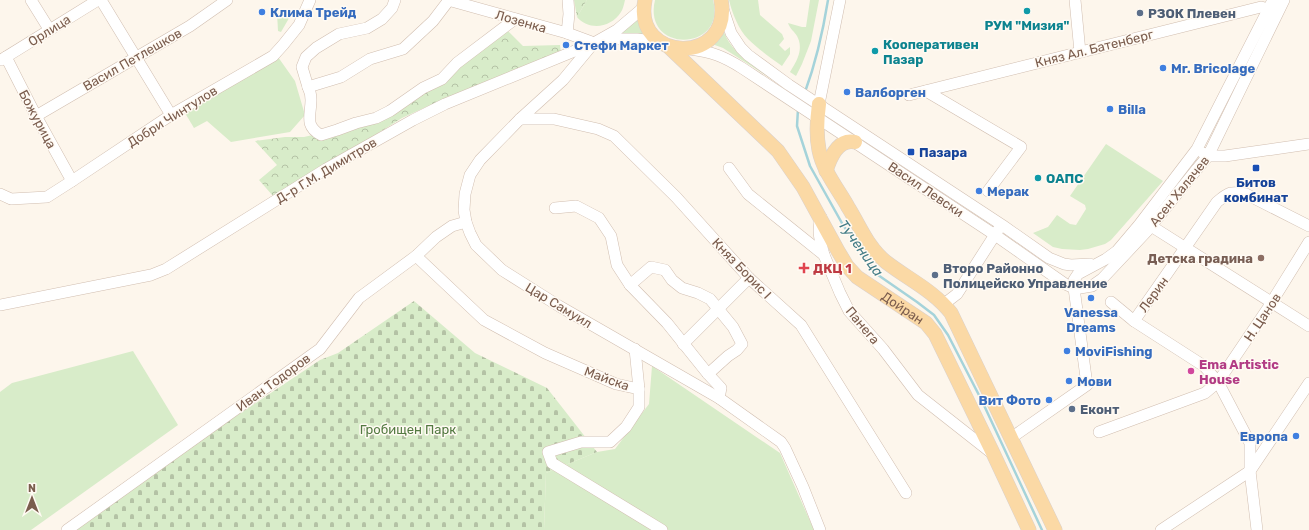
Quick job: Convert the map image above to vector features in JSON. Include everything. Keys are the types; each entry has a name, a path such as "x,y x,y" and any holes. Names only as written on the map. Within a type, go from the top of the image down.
{"main road":[{"name":"Дойран","path":"644,4 644,18 647,27 653,35 665,44 778,151 804,187 847,266 857,277 926,323 935,334 1029,530"},
{"path":"665,44 680,49 690,49 701,45 710,39 717,30 721,20 722,5"},
{"name":"Дойран","path":"815,106 819,150 826,171 863,234 878,255 944,304 951,313 1055,530"},
{"path":"826,171 829,160 837,149 847,142 855,142"}],"street":[{"path":"30,0 49,30"},
{"path":"99,0 171,115"},
{"name":"Орлица","path":"3,58 99,0"},
{"name":"Васил Петлешков","path":"36,116 190,26 227,0"},
{"name":"Добри Чинтулов","path":"0,194 11,199 47,196 171,115 273,56 299,25 310,0"},
{"path":"395,0 392,8 382,19 367,28 339,34 316,48 306,57 302,67 311,98 309,123 315,132 321,135 376,118 390,111 423,88 442,79 457,63 515,19"},
{"path":"308,86 341,77 370,59 403,49 433,21 449,0"},
{"name":"Лозенка","path":"449,0 567,33 594,43"},
{"path":"567,33 569,14 568,0"},
{"path":"815,106 840,0"},
{"path":"1075,0 1080,52"},
{"name":"Асен Халачев","path":"1273,7 1208,156 1151,226 1102,279 1092,286 1074,288 1075,277 1078,274 1117,251 1197,150 1273,7 1284,0"},
{"name":"Д-р Г.М. Димитров","path":"0,305 151,275 166,268 326,169 413,120 445,104 594,43 617,30 644,4"},
{"name":"Васил Левски","path":"722,5 731,33 741,48 815,106 855,142 995,235 1064,284 1074,288"},
{"name":"Княз Ал. Батенберг","path":"909,95 1261,7 1273,7"},
{"path":"594,43 615,39 637,39 665,44"},
{"name":"Цар Самуил","path":"594,43 563,80 520,119 480,160 470,175 465,194 464,210 466,222 476,245 502,270 559,306 718,398 781,442 803,487 820,530"},
{"name":"Васил Левски","path":"690,49 707,51 726,58 802,107 815,106 1002,225 1049,258 1064,264 1080,266 1100,261"},
{"name":"Божурица","path":"3,58 72,181"},
{"path":"926,91 1021,147 988,191"},
{"name":"Княз Борис I","path":"520,119 554,119 598,128 614,136 676,197 750,278 801,325 906,493"},
{"path":"1197,150 1208,156 1225,156 1309,144"},
{"name":"Панега","path":"729,168 748,194 824,255 849,311 883,349 918,395 994,455"},
{"name":"Лерин","path":"1134,321 1217,202 1228,193 1236,192 1246,194 1309,226"},
{"path":"555,208 576,206 599,218 611,236 618,265 630,285 667,323 721,388 718,398"},
{"path":"821,217 818,225 818,235 824,255"},
{"name":"Иван Тодоров","path":"67,530 320,349 359,298 416,256 436,237 452,226 466,222"},
{"path":"944,304 957,294 1002,225"},
{"path":"1151,226 1309,326"},
{"name":"Н. Цанов","path":"1099,432 1205,394 1218,382 1271,303 1309,242"},
{"name":"Майска","path":"416,256 484,320 545,353 616,384 639,389 639,407 626,427 610,442 581,442 548,452 552,463 662,530"},
{"path":"630,285 651,267 665,270 672,280 682,288 710,299 733,327 742,344 738,350 728,356 708,374"},
{"path":"683,344 750,278"},
{"path":"1011,438 1086,385 1074,288"},
{"path":"1111,302 1134,321 1204,366 1218,382 1250,442 1250,471 1257,530"},
{"path":"635,349 639,389"},
{"path":"1161,530 1250,471 1309,383"}],"green space":[{"path":"574,0 587,0 577,17"},
{"path":"587,0 625,0 622,11 612,22 600,26 594,26 577,17"},
{"path":"655,0 713,0 714,17 708,30 697,37 684,40 671,37 661,30 654,18"},
{"path":"729,0 758,0 760,15 782,34 784,39 779,45 785,51 790,47 790,54 782,66 748,39 736,21"},
{"path":"810,0 819,0 811,41 796,76 790,72 799,55 800,46 797,36 788,23 806,27"},
{"path":"277,13 292,13 281,32 278,31"},
{"path":"637,16 647,39 615,35"},
{"path":"507,30 523,46 560,45 561,53 402,118 273,196 259,180 277,165 255,141 285,137 304,137 365,123"},
{"path":"723,30 727,39 740,54 779,84 723,48 712,44"},
{"path":"278,57 295,81 305,115 290,132 231,142 207,121 194,128 185,113 190,108"},
{"path":"1106,144 1163,181 1111,240 1105,244 1080,250 1053,247 1033,233 1048,227 1057,215 1070,224 1076,225 1086,209 1085,205 1070,196"},
{"name":"Гробищен Парк","path":"414,301 475,353 547,388 597,452 546,473 544,530 75,530 157,469 320,360 338,353"},
{"path":"133,351 178,425 31,530 0,530 0,392 12,383"},
{"path":"652,366 780,453 814,530 544,530 546,473 597,452 615,449 649,404"}],"waterway":[{"name":"Тученица","path":"805,92 819,46 828,0"},
{"name":"Тученица","path":"798,109 797,126 810,166 843,225 878,275 934,315 948,335 982,401 1042,530"}],"place":[{"name":"РУМ \"Мизия\"","path":"1027,11"},
{"name":"Клима Трейд","path":"262,12"},
{"name":"РЗОК Плевен","path":"1140,13"},
{"name":"Стефи Маркет","path":"566,45"},
{"name":"Кооперативен Пазар","path":"875,51"},
{"name":"Mr. Bricolage","path":"1163,68"},
{"name":"Валборген","path":"847,92"},
{"name":"Billa","path":"1110,109"},
{"name":"Пазара","path":"911,152"},
{"name":"Битов комбинат","path":"1256,168"},
{"name":"ОАПС","path":"1038,178"},
{"name":"Мерак","path":"979,191"},
{"name":"Детска градина","path":"1261,258"},
{"name":"ДКЦ 1","path":"804,268"},
{"name":"Второ Районно Полицейско Управление","path":"935,275"},
{"name":"Vanessa Dreams","path":"1091,298"},
{"name":"MoviFishing","path":"1067,351"},
{"name":"Ema Artistic House","path":"1191,371"},
{"name":"Мови","path":"1069,381"},
{"name":"Вит Фото","path":"1049,400"},
{"name":"Еконт","path":"1072,409"},
{"name":"Европа","path":"1296,436"}]}
